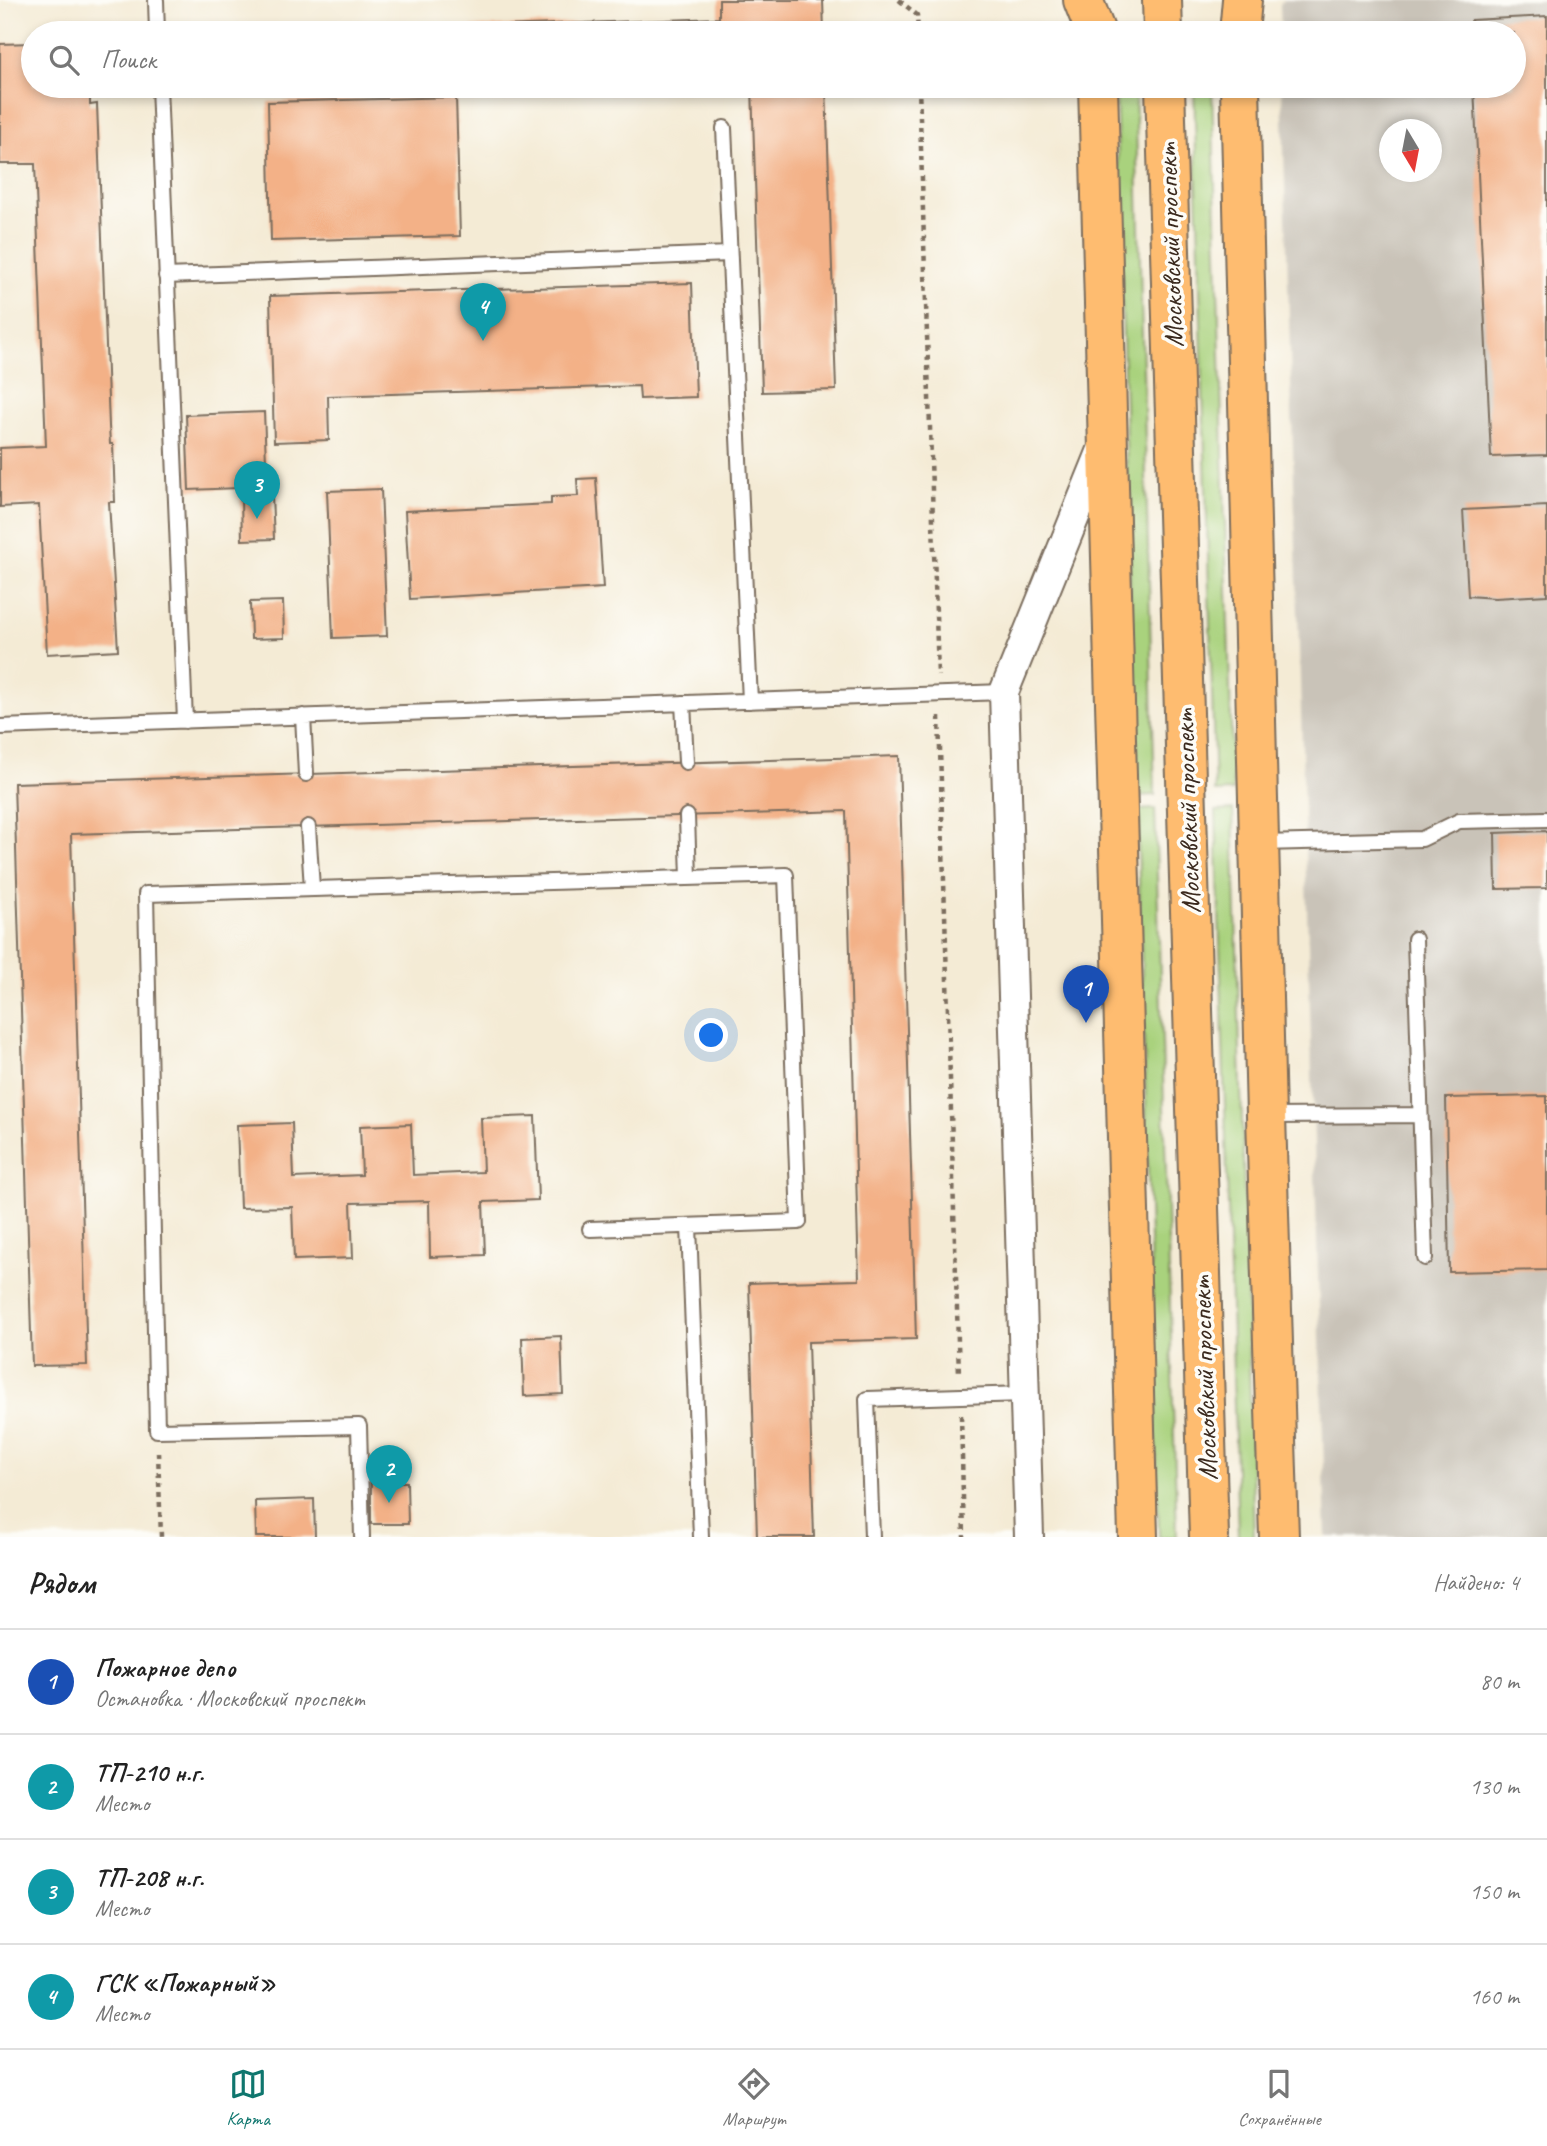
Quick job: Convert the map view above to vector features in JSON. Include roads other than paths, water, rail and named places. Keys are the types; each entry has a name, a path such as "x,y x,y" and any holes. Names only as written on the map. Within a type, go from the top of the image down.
{"main road":[{"path":"1083,0 1091,21"},
{"path":"1162,0 1163,21"},
{"path":"1240,21 1242,0"},
{"path":"1098,98 1138,1537"},
{"name":"Московский проспект","path":"1165,98 1209,1537"},
{"path":"1240,98 1279,1537"}],"street":[{"path":"1029,1537 1004,692 1107,439"}],"lane":[{"path":"156,0 157,21"},
{"path":"159,98 185,720"},
{"path":"724,128 750,701"},
{"path":"166,276 729,254"},
{"path":"0,727 1004,692"},
{"path":"683,703 686,762"},
{"path":"303,716 306,774"},
{"path":"687,816 689,878"},
{"path":"1259,843 1422,839 1459,821 1547,819"},
{"path":"308,827 312,888"},
{"path":"362,1537 359,1426 157,1430 146,894 786,875 799,1222 590,1229"},
{"path":"1415,939 1425,1258"},
{"path":"1266,1116 1420,1115"},
{"path":"689,1226 701,1537"},
{"path":"872,1537 867,1399 1024,1394"}],"place":[{"name":"ГСК «Пожарный»","path":"483,341"},
{"name":"ТП-208 н.г.","path":"257,519"},
{"name":"Пожарное депо","path":"1086,1023"},
{"name":"ТП-210 н.г.","path":"389,1503"}]}
